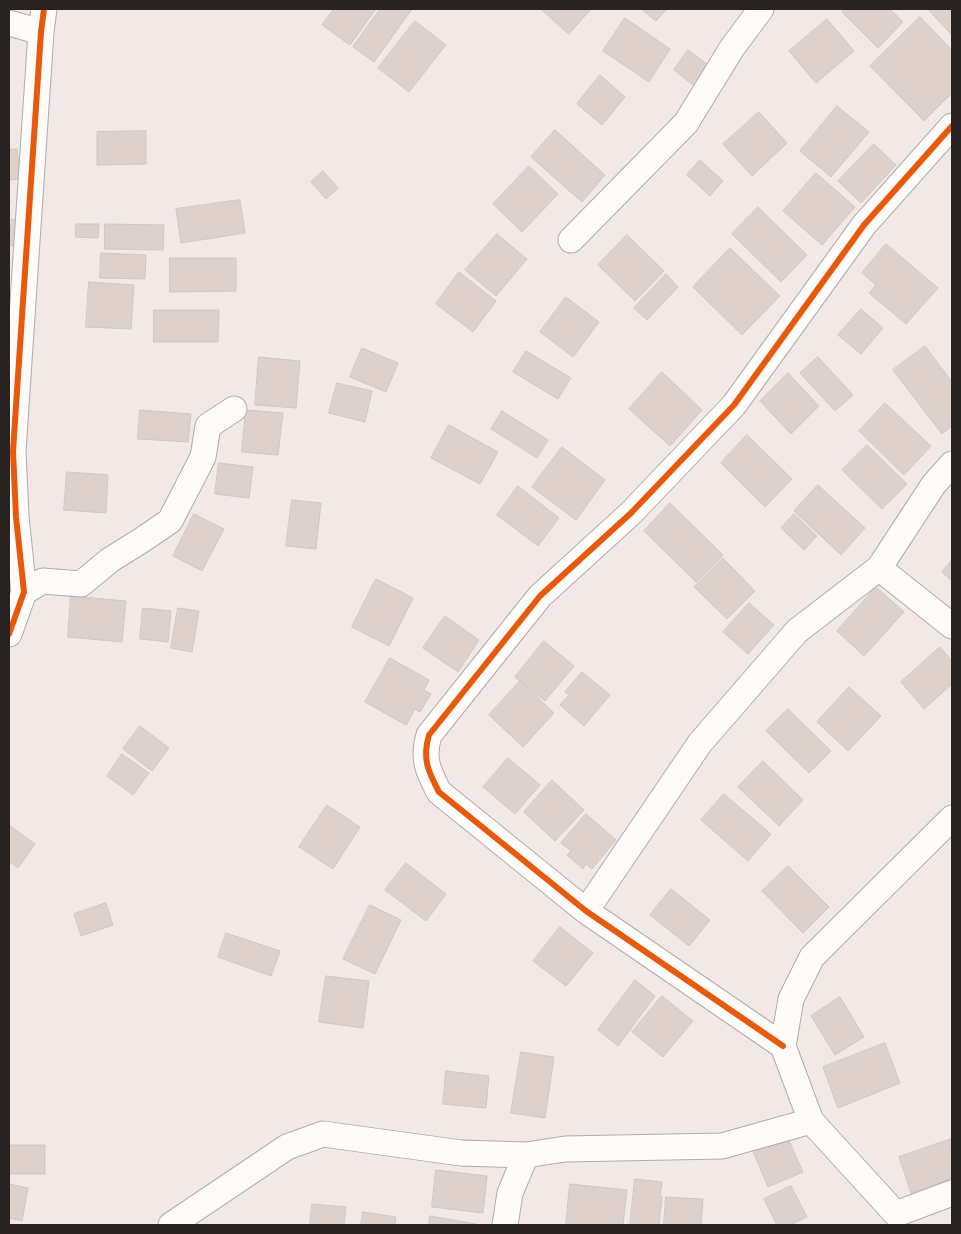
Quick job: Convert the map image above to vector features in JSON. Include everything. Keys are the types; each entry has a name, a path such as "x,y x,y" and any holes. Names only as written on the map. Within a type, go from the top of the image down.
{"street":[{"path":"571,240 686,123 732,48 761,9"},
{"path":"9,23 43,20 11,451 13,511 24,592 9,634"},
{"path":"783,1046 586,912 439,792 430,775 426,760 426,748 429,735 540,596 631,513 734,405 864,225 952,126"},
{"path":"24,592 43,581 81,584 110,560 170,521 204,457 208,426 234,409"},
{"path":"586,912 700,743 797,631 879,568 934,484 952,464"},
{"path":"879,568 952,626"},
{"path":"952,818 812,957 791,999 783,1046 811,1121 896,1214 952,1192"},
{"path":"171,1225 287,1147 323,1134 461,1153 526,1155 565,1149 722,1146 811,1121"},
{"path":"505,1225 510,1193 526,1155"}],"building":[{"path":"334,9 376,9 350,45 322,25"},
{"path":"380,9 412,9 374,62 353,47"},
{"path":"541,9 591,9 569,34"},
{"path":"642,9 667,9 656,21"},
{"path":"845,9 890,9 903,22 878,48 842,12"},
{"path":"928,9 952,9 952,35"},
{"path":"920,17 952,50 952,93 924,121 870,66"},
{"path":"625,18 670,49 649,82 603,51"},
{"path":"827,19 854,51 816,83 789,51"},
{"path":"415,21 446,45 409,92 378,68"},
{"path":"688,50 712,68 697,88 674,70"},
{"path":"600,75 625,97 602,125 577,104"},
{"path":"837,106 869,132 831,177 800,151"},
{"path":"759,112 787,143 752,176 723,144"},
{"path":"555,130 605,175 582,202 531,157"},
{"path":"146,131 146,164 97,165 97,132"},
{"path":"874,144 896,165 861,203 838,181"},
{"path":"17,149 21,179 9,180 9,150"},
{"path":"700,160 723,181 710,196 687,175"},
{"path":"529,166 558,194 522,232 493,204"},
{"path":"323,171 338,188 326,199 311,182"},
{"path":"816,173 855,207 822,245 783,211"},
{"path":"240,200 245,233 181,243 176,209"},
{"path":"758,207 807,255 781,282 732,234"},
{"path":"12,219 26,221 18,246 9,245"},
{"path":"76,224 99,224 98,238 76,237"},
{"path":"105,224 164,225 163,250 105,249"},
{"path":"497,234 527,259 496,296 465,270"},
{"path":"627,235 664,271 635,301 598,265"},
{"path":"886,244 938,288 906,324 869,293 876,285 862,273"},
{"path":"730,248 780,296 742,335 693,287"},
{"path":"101,253 146,255 145,279 100,278"},
{"path":"170,258 236,258 236,291 170,292"},
{"path":"459,272 496,301 473,332 436,304"},
{"path":"666,274 678,287 647,320 634,308"},
{"path":"89,282 134,285 131,329 86,327"},
{"path":"566,297 599,322 573,357 540,332"},
{"path":"861,309 883,328 861,354 838,335"},
{"path":"154,310 219,310 218,342 154,342"},
{"path":"925,346 952,382 952,426 942,434 893,370"},
{"path":"362,348 398,363 386,392 350,377"},
{"path":"526,351 571,378 558,399 513,372"},
{"path":"259,357 300,361 296,408 255,405"},
{"path":"818,357 853,395 835,411 800,373"},
{"path":"662,372 702,410 670,446 629,409"},
{"path":"788,373 819,406 791,434 760,401"},
{"path":"337,383 372,391 365,422 329,413"},
{"path":"885,403 931,446 904,475 859,431"},
{"path":"140,410 191,414 188,442 138,439"},
{"path":"246,410 283,413 278,455 242,452"},
{"path":"502,411 548,440 537,458 491,429"},
{"path":"449,425 498,452 480,484 431,458"},
{"path":"747,435 792,479 765,507 721,463"},
{"path":"867,445 907,484 882,509 842,470"},
{"path":"562,447 605,480 576,520 532,487"},
{"path":"219,463 253,467 249,498 215,494"},
{"path":"67,472 108,475 106,513 64,510"},
{"path":"818,485 865,528 841,555 794,511"},
{"path":"518,486 559,518 538,546 497,515"},
{"path":"292,500 321,503 316,549 286,546"},
{"path":"670,503 723,555 696,582 644,531"},
{"path":"194,514 224,529 202,571 173,556"},
{"path":"794,514 817,536 804,550 781,528"},
{"path":"723,558 755,591 727,619 694,587"},
{"path":"952,560 952,581 942,572"},
{"path":"376,579 413,598 389,646 352,627"},
{"path":"876,587 904,612 864,656 837,631"},
{"path":"71,596 126,601 122,642 68,637"},
{"path":"749,603 774,625 748,654 723,632"},
{"path":"143,608 171,611 168,642 140,639"},
{"path":"178,608 199,611 192,652 171,648"},
{"path":"445,616 479,640 458,672 423,648"},
{"path":"544,641 574,666 545,701 515,677"},
{"path":"940,647 952,661 952,684 924,709 901,682"},
{"path":"390,658 429,680 424,690 431,694 420,712 415,709 406,725 365,702"},
{"path":"582,672 610,695 584,726 560,705 569,695 565,692"},
{"path":"520,681 554,713 523,747 489,715"},
{"path":"849,687 881,716 848,751 817,722"},
{"path":"788,709 831,751 809,773 766,731"},
{"path":"140,726 169,748 152,771 123,749"},
{"path":"122,754 149,773 133,795 107,776"},
{"path":"508,758 540,785 515,814 483,787"},
{"path":"763,761 803,800 779,826 738,787"},
{"path":"552,780 584,810 555,841 524,812"},
{"path":"724,794 771,834 748,861 701,820"},
{"path":"327,805 360,827 333,869 299,847"},
{"path":"586,814 616,840 592,869 586,864 583,869 567,855 571,851 561,843"},
{"path":"9,825 35,844 18,868 9,861"},
{"path":"406,863 446,894 426,921 385,890"},
{"path":"788,866 829,907 803,933 762,891"},
{"path":"671,889 710,920 689,946 650,915"},
{"path":"106,903 113,925 81,936 74,914"},
{"path":"370,905 401,920 375,974 343,959"},
{"path":"560,927 593,953 566,986 533,961"},
{"path":"226,933 280,951 271,976 218,957"},
{"path":"326,976 369,981 363,1028 319,1022"},
{"path":"635,980 655,996 618,1046 598,1030"},
{"path":"662,996 693,1021 663,1057 632,1032"},
{"path":"840,997 864,1037 835,1055 811,1016"},
{"path":"885,1043 900,1083 838,1108 823,1067"},
{"path":"521,1052 554,1057 545,1118 511,1113"},
{"path":"446,1071 489,1076 486,1108 443,1104"},
{"path":"787,1136 803,1172 768,1187 753,1151"},
{"path":"951,1139 952,1178 911,1193 899,1157"},
{"path":"9,1145 45,1145 45,1174 9,1174"},
{"path":"436,1170 487,1176 483,1213 432,1207"},
{"path":"635,1179 662,1182 659,1225 630,1225"},
{"path":"9,1184 28,1188 22,1221 9,1218"},
{"path":"570,1184 627,1190 623,1225 566,1225"},
{"path":"791,1186 807,1217 790,1225 777,1225 764,1199"},
{"path":"666,1197 703,1199 701,1225 664,1225"},
{"path":"312,1204 346,1207 344,1225 310,1225"},
{"path":"363,1212 396,1217 395,1225 361,1225"},
{"path":"430,1216 476,1224 476,1225 429,1225"}],"cycle path":[{"path":"9,634 24,592 16,517 13,451 44,9"},
{"path":"783,1046 586,911 439,792 427,765 427,743 429,735 540,596 631,513 734,405 864,225 952,126"}]}
